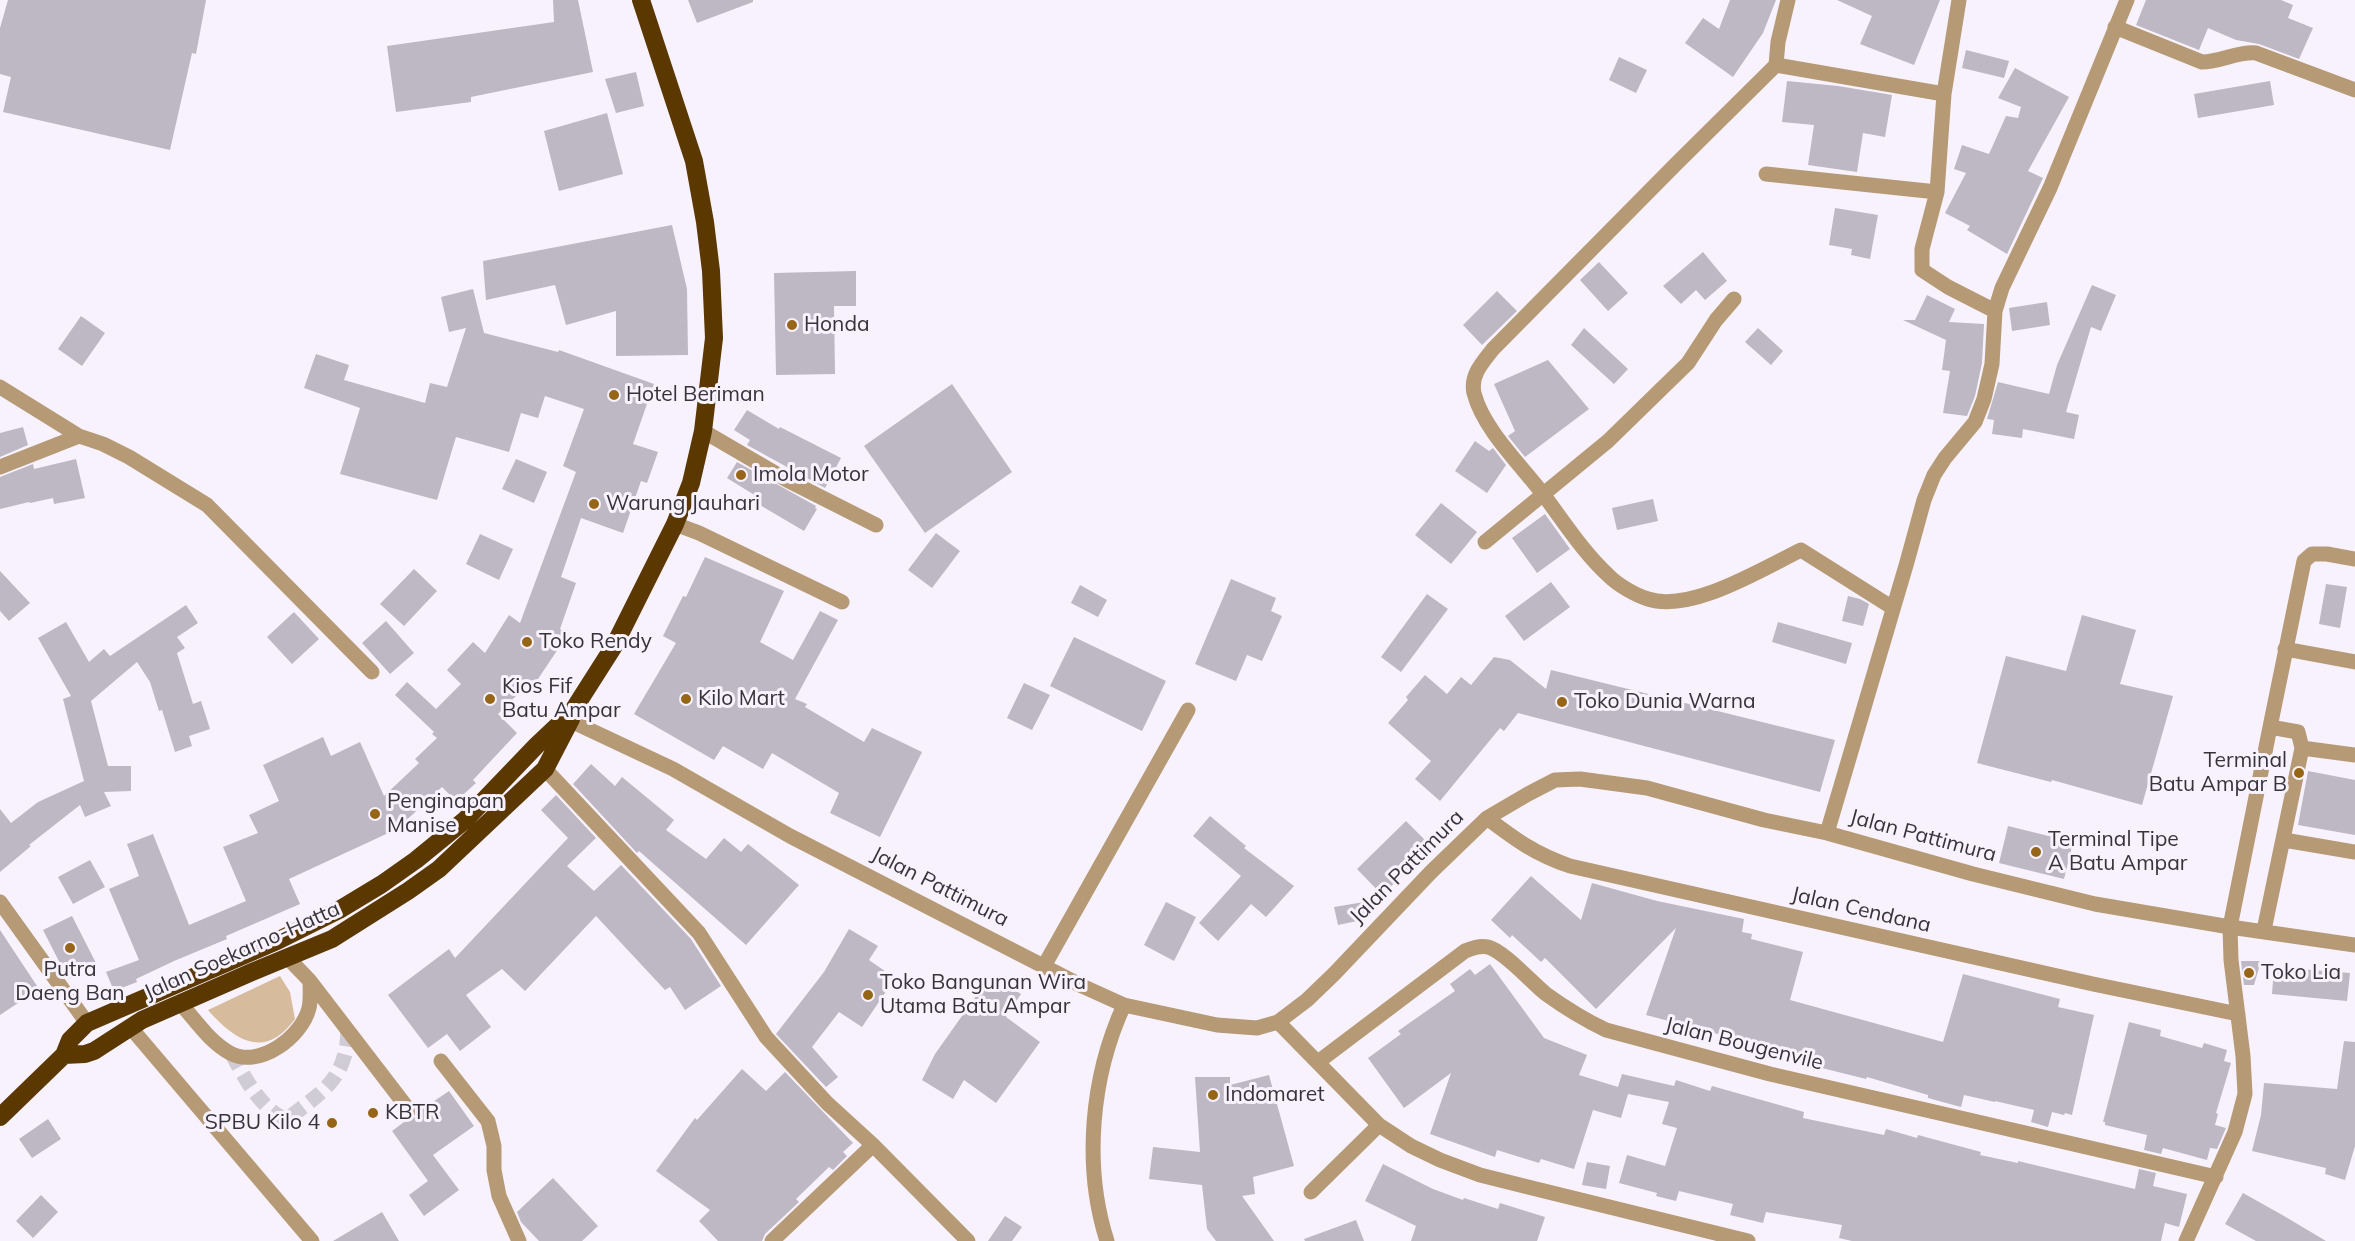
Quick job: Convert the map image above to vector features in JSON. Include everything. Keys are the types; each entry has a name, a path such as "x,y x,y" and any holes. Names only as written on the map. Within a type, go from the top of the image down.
{"highway":[{"name":"Jalan Soekarno-Hatta","path":"64,1055 94,1051 142,1020 332,939 439,868 545,770 570,717 614,646 675,524 691,483 703,431 714,338 711,271 694,161 642,0"},
{"name":"Jalan Soekarno-Hatta","path":"0,1117 64,1055 70,1040 87,1023 277,941 339,910 382,884 465,820 570,717"},
{"path":"277,941 288,958"}],"street":[{"path":"1788,0 1778,42 1776,65 1519,322 1478,368 1473,379 1474,393 1495,434 1583,548 1610,578 1648,599 1667,601 1707,595 1801,550 1893,608"},
{"path":"1959,0 1944,93 1937,192 1922,249 1922,270 1948,287 1995,310"},
{"path":"1827,833 1924,500 1934,475 1945,458 1975,422 1984,399 1992,364 1995,310 2002,288 2050,188 2127,0"},
{"path":"2115,27 2202,62 2211,62 2248,52 2256,53 2355,90"},
{"path":"1776,65 1944,93"},
{"path":"1766,174 1937,192"},
{"path":"1485,542 1608,441 1688,363 1716,320 1734,299"},
{"path":"0,387 79,436 129,457 207,505 372,672"},
{"path":"703,431 787,480 876,525"},
{"path":"0,467 79,436"},
{"path":"675,524 842,602"},
{"path":"2186,1241 2235,1132 2245,1094 2231,960 2230,927 2301,573 2308,556 2312,554 2355,559"},
{"path":"2285,649 2355,662"},
{"path":"1044,966 1188,710"},
{"name":"Jalan Pattimura","path":"570,717 673,768 790,836 1124,1005 1216,1025 1257,1028 1278,1022 1328,981 1431,872 1487,818 1555,780 1580,779 1647,788 2095,904 2355,945"},
{"path":"2264,930 2302,748 2298,732 2270,727"},
{"path":"2302,748 2355,755"},
{"path":"545,770 699,933 766,1037 827,1103 873,1145 968,1241"},
{"name":"Jalan Cendana","path":"1487,818 1527,848 1569,866 2093,984 2238,1014"},
{"path":"2284,840 2355,852"},
{"path":"0,902 87,1023"},
{"name":"Jalan Bougenvile","path":"1318,1062 1465,951 1478,946 1489,947 1546,994 1588,1022 1606,1030 1770,1074 2216,1177"},
{"path":"288,958 310,981 409,1110"},
{"path":"181,1004 214,1042 232,1054 251,1057 266,1053 293,1036 298,1030 309,1010 310,981"},
{"path":"1107,1241 1096,1197 1093,1157 1096,1110 1113,1028 1124,1005"},
{"path":"1278,1022 1379,1125 1430,1156 1480,1174 1748,1241"},
{"path":"131,1028 312,1241"},
{"path":"441,1061 488,1121 494,1146 494,1170 499,1196 519,1241"},
{"path":"1311,1192 1379,1125"},
{"path":"772,1241 873,1145"}],"shaded area":[{"path":"280,976 290,992 295,1019 284,1032 273,1039 250,1042 229,1030 208,1010"}],"building":[{"path":"8,0 206,0 196,54 192,53 170,150 3,112 11,77 0,74 0,28"},
{"path":"553,0 578,0 593,72 471,97 471,102 396,112 387,46 554,22"},
{"path":"688,0 753,0 753,2 697,23"},
{"path":"1730,0 1776,0 1763,33 1733,77 1685,43 1703,18 1719,29"},
{"path":"1837,0 1940,0 1914,65 1860,44 1872,16"},
{"path":"2146,0 2281,0 2293,5 2288,18 2313,28 2299,59 2259,44 2236,40 2208,28 2199,50 2136,25"},
{"path":"1966,50 2009,61 2004,78 1962,68"},
{"path":"1619,57 1647,70 1636,93 1609,80"},
{"path":"2015,68 2069,97 2028,171 2043,178 2007,254 1967,230 1970,226 1945,213 1966,173 1954,169 1962,145 1989,154 2006,116 2018,118 2021,107 1998,98"},
{"path":"636,72 644,106 616,113 605,79"},
{"path":"1787,81 1892,95 1885,137 1863,133 1857,172 1808,165 1814,125 1782,122"},
{"path":"2270,81 2274,105 2198,118 2194,94"},
{"path":"607,113 623,174 559,191 544,131"},
{"path":"1835,208 1878,215 1870,259 1851,255 1852,249 1829,245"},
{"path":"672,225 687,289 688,355 616,356 616,311 566,325 555,285 486,300 483,261"},
{"path":"1703,252 1727,281 1705,300 1696,290 1681,304 1663,286"},
{"path":"1599,262 1628,293 1608,311 1580,280"},
{"path":"856,271 856,306 834,306 835,374 776,375 774,273"},
{"path":"2092,285 2116,295 2101,331 2091,327 2066,412 2079,415 2074,439 2023,429 2022,438 1992,434 1994,420 1987,419 1998,382 2049,394 2057,365"},
{"path":"473,289 484,333 558,352 559,350 654,384 633,444 658,452 647,483 641,481 623,533 581,518 561,577 576,583 560,629 568,634 536,682 532,680 498,714 517,733 473,780 476,783 456,801 442,787 397,829 289,879 300,904 226,936 227,939 174,961 136,979 137,982 114,991 106,972 139,960 109,889 139,876 127,844 153,834 189,925 246,901 223,847 258,833 249,815 279,801 263,765 323,737 331,756 360,742 384,796 419,763 415,759 437,738 432,734 434,732 395,695 407,682 436,709 461,684 447,670 473,642 485,653 509,615 520,623 576,472 563,466 584,409 545,396 538,418 521,413 509,452 456,437 437,500 340,474 360,408 304,388 316,354 349,365 344,380 425,403 430,383 447,387 466,328 449,332 441,297"},
{"path":"1497,291 1517,311 1482,345 1463,325"},
{"path":"1927,295 1955,309 1949,322 1984,324 1982,363 1975,396 1967,416 1943,413 1950,371 1942,370 1946,340 1903,320 1915,320"},
{"path":"2047,302 2050,325 2012,331 2009,308"},
{"path":"81,316 105,333 82,366 58,349"},
{"path":"1584,328 1628,369 1614,384 1571,345"},
{"path":"1758,328 1783,351 1771,365 1745,342"},
{"path":"1548,360 1589,409 1525,457 1508,436 1515,431 1494,384"},
{"path":"952,384 1012,472 925,533 864,446"},
{"path":"747,410 779,429 780,427 841,458 825,488 747,445 750,440 734,430"},
{"path":"23,427 28,445 0,457 0,433"},
{"path":"1475,441 1489,451 1493,448 1506,465 1487,493 1455,471"},
{"path":"76,459 85,498 54,504 53,498 0,509 0,477 33,464 34,469"},
{"path":"516,459 547,472 534,503 502,489"},
{"path":"737,462 816,506 817,509 804,531 753,501 756,496 727,478"},
{"path":"1653,499 1658,521 1617,530 1612,508"},
{"path":"1441,503 1477,532 1451,564 1415,535"},
{"path":"1545,514 1570,549 1537,573 1512,538"},
{"path":"936,533 960,551 932,588 908,570"},
{"path":"480,534 513,549 499,580 466,564"},
{"path":"705,557 784,591 760,642 793,660 820,611 838,620 795,699 807,704 805,707 864,742 872,728 922,752 880,837 830,813 839,793 772,753 763,769 723,746 714,760 634,714 676,643 663,636 683,596 686,597"},
{"path":"414,569 437,591 404,626 380,604"},
{"path":"0,571 30,603 9,621 0,611"},
{"path":"1231,579 1276,598 1271,611 1282,616 1262,661 1247,655 1236,681 1195,664"},
{"path":"1551,582 1570,607 1524,641 1505,616"},
{"path":"2326,584 2347,587 2340,628 2319,624"},
{"path":"1080,585 1107,600 1098,617 1071,603"},
{"path":"1427,594 1448,609 1401,672 1381,657"},
{"path":"1848,596 1869,604 1863,626 1842,621"},
{"path":"186,605 198,623 177,637 185,648 177,653 193,704 201,701 210,729 189,736 192,746 175,752 162,710 159,711 150,682 137,662 91,701 108,766 131,766 131,791 104,792 111,806 85,817 80,805 29,845 31,846 0,872 0,809 11,823 38,802 84,781 63,699 71,696 38,638 66,622 89,662 104,649 110,656"},
{"path":"294,612 319,639 292,664 267,637"},
{"path":"2082,615 2136,630 2120,684 2173,696 2142,805 2052,780 2051,782 1977,763 2006,656 2066,671"},
{"path":"386,621 414,653 390,674 362,643"},
{"path":"1778,622 1852,643 1846,664 1772,642"},
{"path":"1074,637 1166,681 1142,731 1050,686"},
{"path":"1494,657 1510,660 1546,689 1551,670 1835,740 1820,792 1518,713 1504,731 1500,728 1440,801 1415,779 1431,761 1388,723 1425,675 1447,694 1461,677 1471,685"},
{"path":"1024,683 1050,695 1032,730 1007,718"},
{"path":"591,764 615,786 622,777 674,820 666,830 706,859 724,838 741,852 748,844 799,885 746,945 639,851 637,853 573,784"},
{"path":"2308,771 2355,780 2355,835 2298,825"},
{"path":"556,795 596,838 567,866 594,891 621,865 691,939 721,986 685,1010 670,987 665,990 596,916 525,991 502,969 466,995 491,1027 460,1051 447,1034 428,1048 388,995 449,949 455,958 568,838 541,810"},
{"path":"1210,816 1246,846 1244,848 1294,886 1266,917 1251,904 1218,941 1199,923 1241,876 1193,836"},
{"path":"1406,821 1432,847 1382,895 1357,869"},
{"name":"Terminal Tipe A Batu Ampar","path":"2008,826 2073,842 2064,879 1999,863"},
{"path":"90,860 105,887 73,904 58,877"},
{"path":"1531,876 1581,920 1592,883 1657,901 1744,919 1742,932 1752,934 1751,939 1803,952 1790,1000 1943,1042 1963,974 2060,999 2058,1007 2094,1015 2072,1115 2052,1112 2048,1127 2031,1122 2034,1110 1995,1101 1964,1095 1961,1107 1867,1077 1866,1079 1818,1067 1820,1058 1646,1015 1676,928 1596,1009 1545,958 1541,962 1512,935 1510,938 1491,920"},
{"path":"1166,902 1196,917 1174,961 1144,945"},
{"path":"1364,902 1367,919 1338,925 1334,907"},
{"name":"Putra Daeng Ban","path":"72,916 97,965 68,979 43,930"},
{"path":"849,929 878,946 869,960 895,978 862,1027 839,1012 812,1047 838,1077 826,1087 776,1034 824,972"},
{"path":"0,930 39,989 0,1015"},
{"name":"Toko Lia","path":"2241,961 2261,961 2254,985 2244,985"},
{"path":"1490,964 1544,1038 1587,1055 1579,1075 1618,1087 1622,1074 1674,1086 1676,1080 1710,1091 1712,1086 1804,1112 1803,1118 1884,1135 1886,1129 1917,1138 1918,1135 1981,1152 1980,1155 2018,1163 2018,1161 2135,1189 2139,1169 2156,1173 2153,1186 2187,1194 2179,1227 2165,1223 2161,1241 1852,1241 1839,1238 1842,1225 1766,1212 1763,1223 1730,1215 1733,1204 1679,1191 1676,1201 1656,1196 1657,1193 1619,1183 1627,1155 1665,1166 1677,1128 1662,1124 1669,1102 1628,1094 1621,1118 1593,1110 1574,1169 1541,1159 1539,1163 1497,1150 1495,1157 1430,1134 1451,1073 1404,1108 1368,1058 1401,1034 1398,1031 1455,991 1450,984 1470,969 1475,975"},
{"path":"2274,967 2350,973 2347,1001 2272,994"},
{"path":"991,975 1021,994 1006,1017 1040,1042 996,1103 964,1080 953,1099 922,1080 935,1054"},
{"path":"2129,1022 2161,1030 2160,1036 2202,1048 2204,1043 2227,1050 2224,1061 2231,1063 2216,1113 2218,1114 2215,1125 2226,1128 2217,1149 2210,1148 2207,1160 2163,1148 2161,1154 2144,1150 2147,1135 2105,1125 2103,1122"},
{"path":"2344,1041 2355,1042 2355,1146 2345,1180 2325,1174 2326,1168 2252,1151 2261,1115 2264,1083 2337,1089"},
{"path":"742,1069 766,1091 785,1072 853,1143 843,1152 847,1156 833,1170 829,1167 796,1199 799,1202 765,1234 762,1241 718,1241 699,1221 710,1210 656,1171 695,1118 697,1120"},
{"path":"1269,1075 1294,1166 1253,1177 1255,1194 1242,1196 1274,1241 1216,1241 1207,1229 1202,1185 1149,1179 1153,1147 1200,1152 1195,1077 1230,1077 1230,1085"},
{"path":"449,1091 474,1126 433,1155 459,1190 424,1216 409,1195 428,1181 392,1131 408,1119 414,1118 418,1112"},
{"path":"48,1119 61,1139 32,1158 19,1139"},
{"path":"1587,1162 1610,1166 1606,1189 1582,1185"},
{"path":"1383,1164 1433,1189 1463,1200 1464,1198 1498,1209 1500,1203 1545,1217 1537,1241 1411,1241 1416,1226 1365,1201"},
{"path":"553,1178 598,1226 582,1241 539,1241 521,1222 517,1212"},
{"path":"2243,1193 2326,1241 2256,1241 2225,1224"},
{"path":"41,1195 58,1212 33,1238 16,1221"},
{"path":"382,1212 399,1241 333,1241"},
{"path":"1005,1216 1022,1227 1012,1241 988,1241"},
{"path":"1356,1220 1364,1241 1305,1241 1304,1239"}],"tunnel":[{"path":"232,1054 247,1081 266,1106 282,1118 289,1118 323,1091 338,1072 343,1061 348,1031"}],"place":[{"name":"Honda","path":"792,325"},
{"name":"Hotel Beriman","path":"614,395"},
{"name":"Imola Motor","path":"741,475"},
{"name":"Warung Jauhari","path":"594,504"},
{"name":"Toko Rendy","path":"527,642"},
{"name":"Kios Fif Batu Ampar","path":"490,699"},
{"name":"Kilo Mart","path":"686,699"},
{"name":"Toko Dunia Warna","path":"1562,702"},
{"name":"Terminal Batu Ampar B","path":"2299,773"},
{"name":"Penginapan Manise","path":"375,814"},
{"name":"Terminal Tipe A Batu Ampar","path":"2036,852"},
{"name":"Putra Daeng Ban","path":"70,948"},
{"name":"Toko Lia","path":"2249,973"},
{"name":"Toko Bangunan Wira Utama Batu Ampar","path":"868,995"},
{"name":"Indomaret","path":"1213,1095"},
{"name":"KBTR","path":"373,1113"},
{"name":"SPBU Kilo 4","path":"332,1123"}]}
